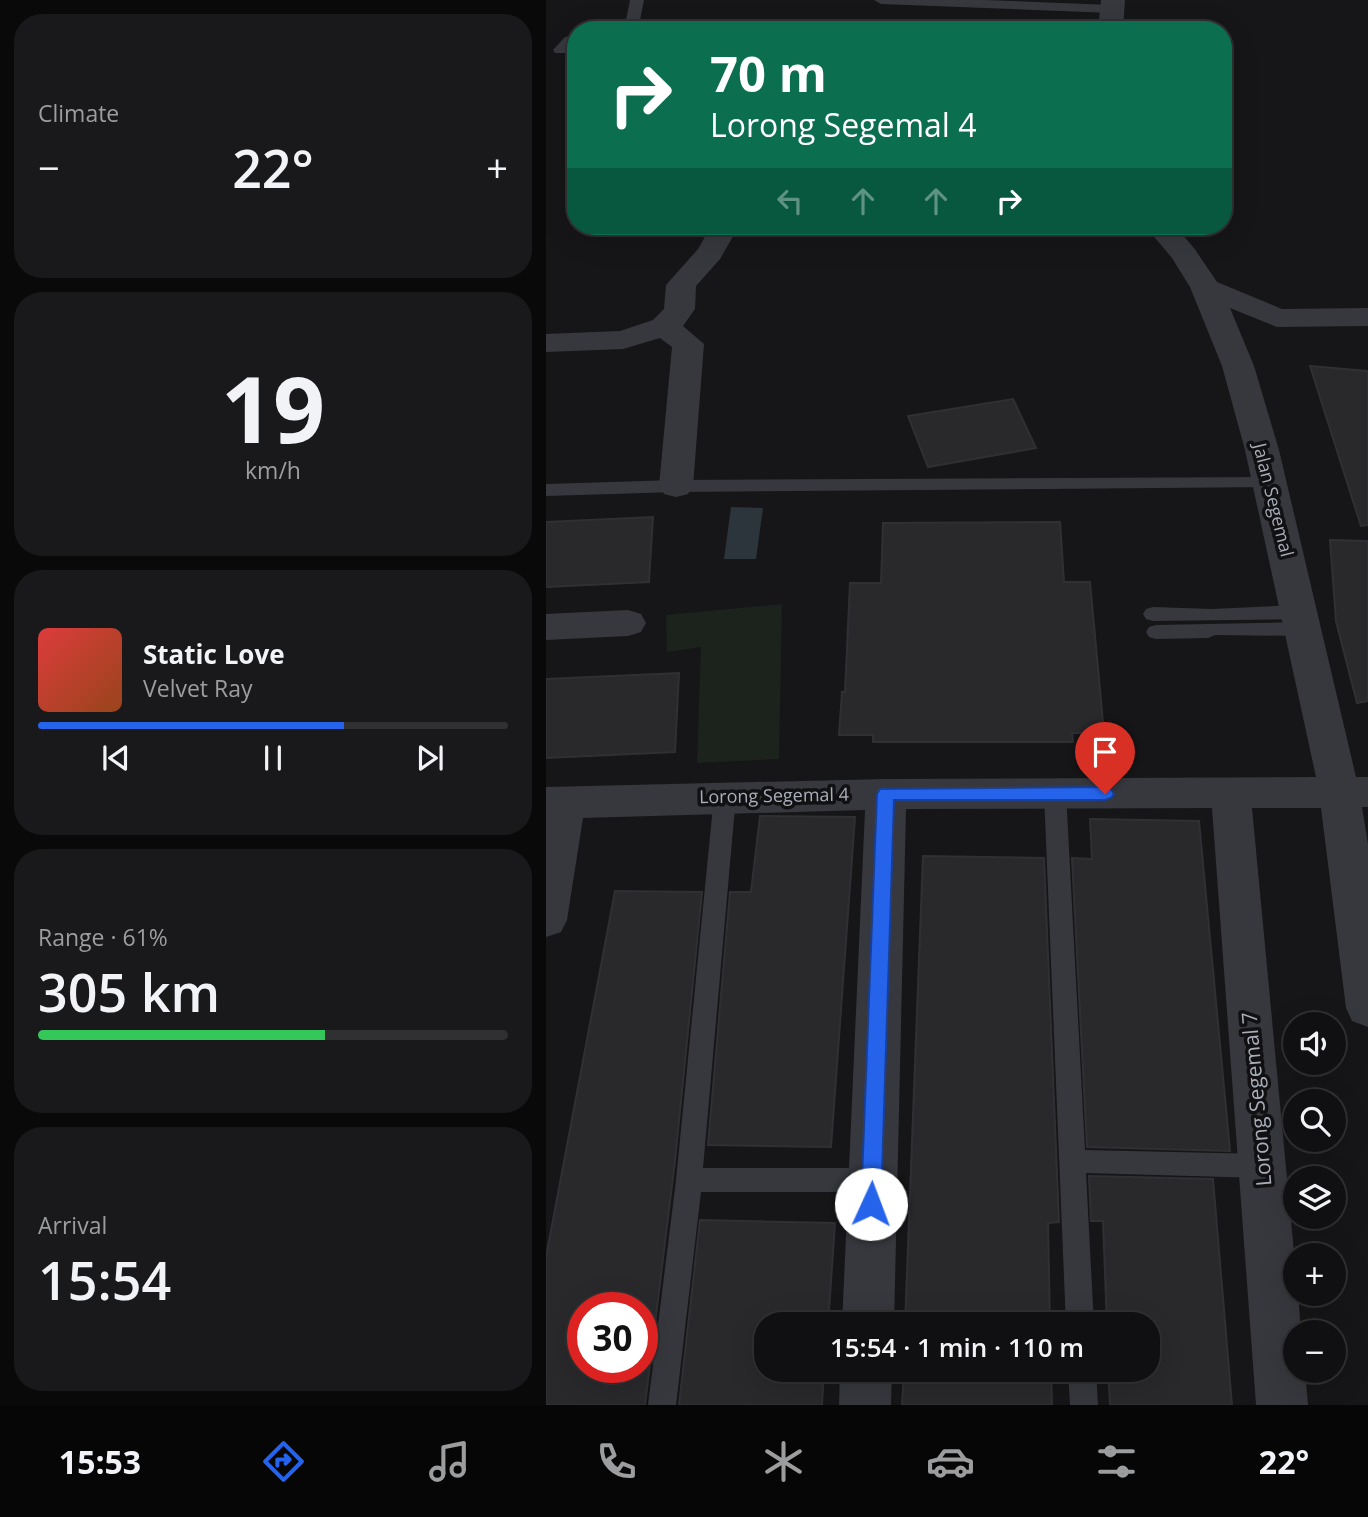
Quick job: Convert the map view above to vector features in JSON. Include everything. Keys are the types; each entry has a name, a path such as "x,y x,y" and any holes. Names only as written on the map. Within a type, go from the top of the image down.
{"street":[{"path":"546,343 623,340 664,327 677,317 682,306 681,285 709,253 719,235"},
{"name":"Jalan Segemal","path":"1168,235 1182,248 1230,345 1270,483 1302,620 1354,793 1368,1008"},
{"path":"1204,288 1227,295 1277,318 1368,317"},
{"path":"1230,345 1253,337 1277,318"},
{"path":"664,327 688,344 676,486"},
{"path":"546,626 628,622"},
{"name":"Lorong Segemal 4","path":"555,802 886,794 1354,793"},
{"path":"867,1312 886,794"},
{"name":"Lorong Segemal 7","path":"1231,794 1282,1405"},
{"path":"546,920 555,802"},
{"path":"865,1405 866,1382"}],"lane":[{"path":"633,21 637,0"},
{"path":"881,0 1112,13"},
{"path":"561,50 567,43"},
{"path":"546,490 676,486 1270,483"},
{"path":"1154,623 1302,620"},
{"path":"1055,793 1079,1312"},
{"path":"662,1405 689,1180 725,796"},
{"path":"1072,1161 1262,1166"},
{"path":"689,1180 872,1180"},
{"path":"1083,1382 1084,1405"}],"shaded area":[{"path":"731,507 763,508 756,559 724,559"},
{"path":"782,604 779,759 697,763 701,647 667,652 666,615"}],"building":[{"path":"1310,366 1368,371 1368,525 1361,526"},
{"path":"1013,399 1036,448 928,467 908,416"},
{"path":"653,517 649,582 546,587 546,522"},
{"path":"1060,522 1064,582 1090,582 1104,733 1072,733 1073,742 873,742 873,735 839,735 842,692 845,692 850,583 881,583 883,523"},
{"path":"1330,540 1368,541 1368,701 1357,703 1336,621"},
{"path":"679,673 675,752 546,758 546,679"},
{"path":"760,816 855,817 831,1147 708,1145 730,892 751,892"},
{"path":"1090,819 1199,821 1230,1151 1087,1147 1072,858 1092,859"},
{"path":"923,856 1044,858 1059,1222 1048,1223 1050,1312 905,1312"},
{"path":"615,891 702,892 658,1299 658,1292 567,1292 567,1383 648,1383 645,1405 546,1405 546,1257"},
{"path":"1089,1176 1213,1179 1232,1405 1110,1405 1109,1382 1160,1382 1160,1312 1106,1312 1103,1221 1091,1221"},
{"path":"700,1220 835,1223 829,1312 754,1312 754,1382 823,1382 822,1405 679,1405"},
{"path":"903,1382 1051,1382 1052,1405 902,1405"}],"route":[{"path":"871,1204 886,794 1105,794"}]}
